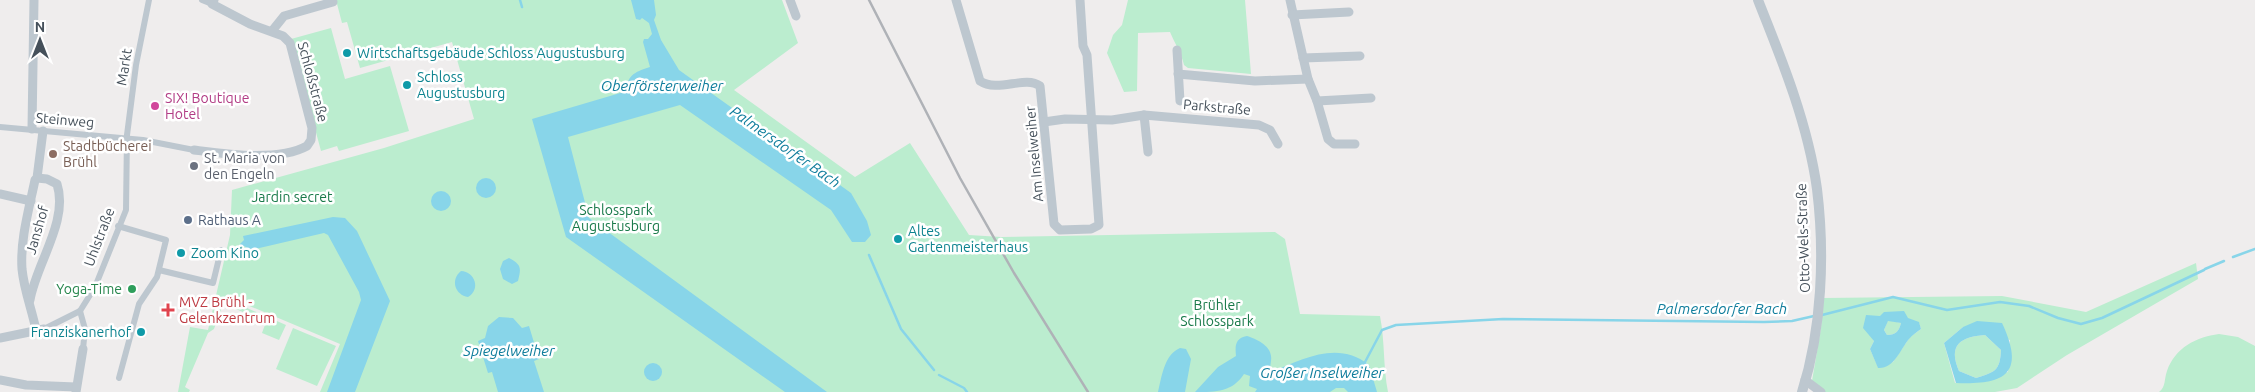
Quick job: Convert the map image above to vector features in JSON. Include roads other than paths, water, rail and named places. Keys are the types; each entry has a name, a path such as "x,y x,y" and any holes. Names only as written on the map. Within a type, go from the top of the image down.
{"street":[{"path":"32,129 34,0"},
{"name":"Markt","path":"127,138 136,65 150,0"},
{"path":"202,0 213,2 250,24 272,31 284,16 334,2"},
{"path":"790,0 796,16"},
{"name":"Am Inselweiher","path":"956,0 980,81 992,86 1037,83 1042,90 1054,224 1060,230 1091,230 1099,224 1093,119"},
{"path":"1080,0 1083,46 1087,55 1093,119"},
{"path":"1290,0 1308,79 1317,101 1328,139 1334,144 1356,144"},
{"name":"Otto-Wels-Straße","path":"1758,0 1792,90 1806,138 1817,188 1819,234 1817,325 1802,392"},
{"path":"1292,15 1349,12"},
{"name":"Schloßstraße","path":"127,138 228,154 267,154 297,150 310,142 312,128 292,47 288,39 272,31"},
{"path":"1177,50 1180,101"},
{"path":"1303,58 1360,56"},
{"path":"1178,74 1255,80 1308,79"},
{"path":"1317,101 1371,98"},
{"path":"1144,115 1148,152"},
{"name":"Parkstraße","path":"1044,122 1093,119 1112,120 1144,115 1259,125 1270,130 1278,144"},
{"name":"Steinweg","path":"0,127 127,138"},
{"name":"Janshof","path":"40,329 23,280 22,261 34,180 37,178 43,131"},
{"name":"Uhlstraße","path":"80,311 94,287 126,210 127,138"},
{"name":"Janshof","path":"30,302 34,281 54,232 59,204 57,184 47,179 37,178"},
{"path":"0,194 31,201"},
{"path":"118,226 166,240 159,270 139,304 119,378"},
{"path":"159,270 213,283 221,250"},
{"path":"0,338 62,322 80,311 85,329 76,390 26,385 0,380"},
{"path":"1805,380 1821,392"}],"water":[{"name":"Oberförsterweiher","path":"631,0 654,0 656,15 654,20 661,40 679,70 851,193 867,221 871,235 865,242 852,242 831,210 680,105 568,137 589,218 827,392 785,392 566,237 532,119 627,91 630,77 650,67 643,42 644,39 648,39 652,34 649,23 642,18 640,20 636,19"},
{"path":"486,178 493,181 496,188 493,195 486,198 479,195 476,188 479,181"},
{"path":"441,191 448,194 451,201 448,208 441,211 434,208 431,201 434,194"},
{"path":"333,217 345,218 357,231 390,301 355,392 327,392 361,300 359,292 328,235 324,233 247,251 245,246 242,247 240,244 244,240 243,236"},
{"path":"509,258 520,267 518,281 512,284 503,279 500,269 503,261"},
{"path":"461,271 470,274 475,281 474,290 468,297 460,293 456,287 456,279"},
{"path":"1904,311 1908,318 1919,322 1921,329 1910,338 1892,362 1878,368 1870,349 1874,341 1863,328 1866,315 1880,316 1884,312","holes":["1888,321 1901,323 1897,332 1887,335 1884,330"]},
{"name":"Spiegelweiher","path":"499,317 513,318 522,328 529,326 539,359 534,361 544,392 498,392 492,372 488,373 478,341 485,338 488,326"},
{"path":"1977,321 2002,323 2012,354 2011,365 2006,373 1987,382 1956,383 1944,343 1963,327","holes":["1985,335 2001,350 1998,367 1992,372 1976,378 1959,371 1955,355 1956,349 1963,340"]},
{"name":"Großer Inselweiher","path":"1247,336 1258,341 1270,352 1271,372 1320,354 1345,354 1369,365 1377,392 1348,392 1344,388 1336,388 1330,392 1255,392 1257,389 1249,386 1250,376 1244,374 1229,388 1210,392 1195,392 1218,367 1236,356 1238,341"},
{"path":"1180,348 1186,349 1191,359 1185,392 1158,392 1167,361"},
{"path":"653,363 659,366 662,372 659,378 653,381 647,378 644,372 647,366"}],"waterway":[{"name":"Palmersdorfer Bach","path":"520,0 522,7"},
{"name":"Palmersdorfer Bach","path":"2233,257 2255,249"},
{"name":"Palmersdorfer Bach","path":"869,255 901,329 934,370"},
{"name":"Palmersdorfer Bach","path":"2205,269 2224,261"},
{"name":"Palmersdorfer Bach","path":"1822,315 1893,297 1947,310 2000,302 2029,306 2058,318 2081,324 2102,318 2204,270"},
{"name":"Palmersdorfer Bach","path":"1364,364 1382,330 1396,325 1503,319 1764,322 1792,321 1814,316"},
{"name":"Palmersdorfer Bach","path":"939,375 964,388 967,392"}],"railway":[{"path":"869,0 960,178 1014,273 1088,392"}],"place":[{"name":"Wirtschaftsgebäude Schloss Augustusburg","path":"347,53"},
{"name":"Schloss Augustusburg","path":"407,85"},
{"name":"SIX! Boutique Hotel","path":"155,106"},
{"name":"Stadtbücherei Brühl","path":"53,154"},
{"name":"St. Maria von den Engeln","path":"194,166"},
{"name":"Rathaus A","path":"188,220"},
{"name":"Altes Gartenmeisterhaus","path":"898,239"},
{"name":"Zoom Kino","path":"181,253"},
{"name":"Yoga-Time","path":"132,289"},
{"name":"MVZ Brühl - Gelenkzentrum","path":"168,310"},
{"name":"Franziskanerhof","path":"141,332"}],"park label":[{"name":"Jardin secret","path":"292,197"},
{"name":"Schlosspark Augustusburg","path":"616,218"},
{"name":"Brühler Schlosspark","path":"1217,314"}]}
